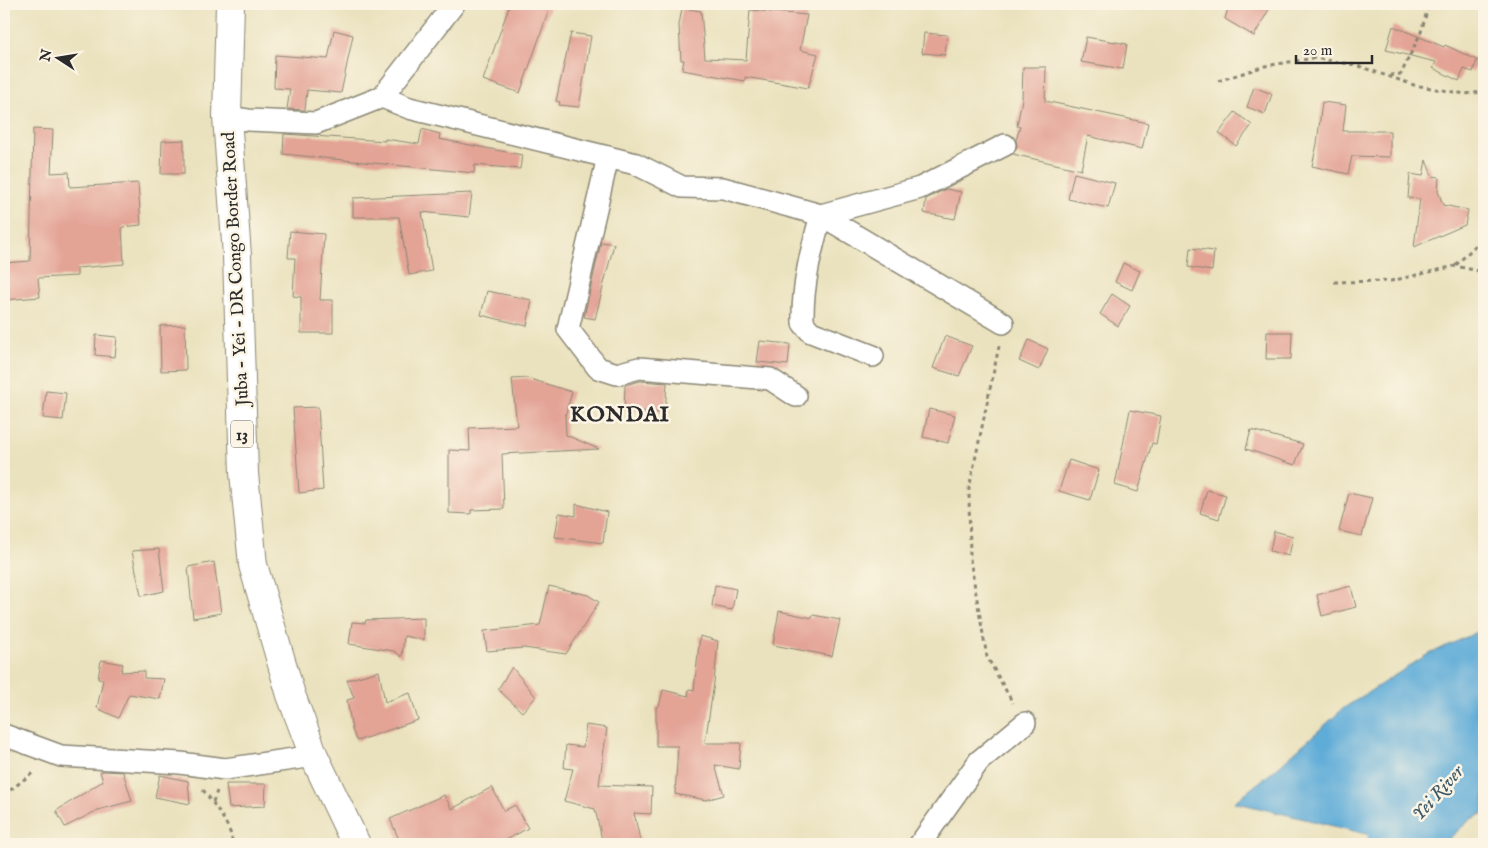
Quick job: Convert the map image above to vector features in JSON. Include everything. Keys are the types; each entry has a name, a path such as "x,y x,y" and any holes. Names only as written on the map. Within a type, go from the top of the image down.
{"main road":[{"name":"Juba - Yei - DR Congo Border Road","path":"230,4 227,117 237,256 244,473 253,565 291,695 314,756 356,844"}],"street":[{"path":"227,117 248,120 316,123 382,98 454,4"},
{"path":"382,98 409,108 636,164 682,187 723,188 821,215 1003,323"},
{"path":"821,215 920,188 1005,145"},
{"path":"608,157 568,329 598,368 617,374 639,368 770,379 796,396"},
{"path":"821,215 809,256 802,305 803,323 811,332 873,356"},
{"path":"920,844 979,761 1025,723"},
{"path":"4,734 61,756 180,763 225,769 314,756"}],"path":[{"path":"1387,76 1401,74 1421,32 1429,4"},
{"path":"1218,81 1265,66 1314,58 1355,65 1414,85 1465,94 1484,92"},
{"path":"1455,266 1484,237"},
{"path":"1334,282 1391,281 1455,266 1484,272"},
{"path":"1003,323 969,489 970,560 986,657 1025,723"},
{"path":"4,796 43,764 61,756"},
{"path":"180,763 213,802 227,827 232,844"}],"water":[{"path":"1484,629 1484,813 1471,819 1443,844 1408,844 1234,802 1271,773 1344,708 1425,656"}],"building":[{"path":"510,4 551,4 520,93 483,80"},
{"path":"1229,4 1272,4 1254,36 1225,19"},
{"path":"682,8 701,11 705,58 746,60 750,10 807,15 800,50 818,54 808,88 745,77 745,81 682,70 684,60 681,60 679,25"},
{"path":"1393,26 1444,47 1445,45 1477,60 1473,72 1464,69 1459,81 1433,68 1436,62 1386,50"},
{"path":"334,30 353,35 341,93 307,90 305,110 287,109 290,89 274,88 275,55 328,59"},
{"path":"571,33 591,36 579,107 559,105 560,102 556,101"},
{"path":"924,33 947,35 945,55 922,53"},
{"path":"1086,37 1127,44 1123,69 1081,62"},
{"path":"1023,67 1046,67 1045,101 1148,123 1142,149 1088,136 1081,170 1013,154 1017,146 1016,140 1020,127 1017,126 1022,99"},
{"path":"1254,87 1272,94 1265,114 1247,107"},
{"path":"1322,102 1346,105 1343,131 1390,131 1390,157 1352,156 1348,174 1312,166 1317,144"},
{"path":"1235,112 1252,125 1236,146 1219,133"},
{"path":"33,129 53,130 51,173 69,172 70,187 138,183 141,225 122,227 124,264 77,268 77,276 38,278 40,297 4,300 4,263 30,261"},
{"path":"422,129 440,134 439,139 522,155 520,169 475,165 474,173 283,154 284,134 385,141 385,139 419,144"},
{"path":"184,140 184,174 161,174 162,141"},
{"path":"1426,160 1432,176 1439,177 1438,191 1443,205 1468,210 1465,225 1414,247 1420,199 1408,198 1410,174 1423,176"},
{"path":"1074,173 1115,183 1108,208 1068,199"},
{"path":"946,189 961,192 955,219 924,213 926,199"},
{"path":"472,193 469,217 422,212 432,271 409,275 399,217 353,217 353,198"},
{"path":"290,231 324,234 320,300 333,300 333,333 301,333 301,297 293,296 295,258 288,258"},
{"path":"601,242 614,244 595,319 584,317"},
{"path":"1190,248 1214,251 1212,271 1188,267"},
{"path":"1123,263 1140,271 1132,290 1115,282"},
{"path":"487,291 532,300 527,326 481,315"},
{"path":"1112,294 1130,306 1118,326 1100,314"},
{"path":"185,325 186,370 161,371 160,326"},
{"path":"1267,332 1292,332 1291,359 1266,359"},
{"path":"96,335 117,337 115,357 95,355"},
{"path":"945,336 972,346 959,376 933,368"},
{"path":"1029,340 1048,349 1039,370 1019,361"},
{"path":"760,341 790,344 788,365 757,362"},
{"path":"527,378 572,392 565,416 566,435 599,449 502,454 504,509 471,510 471,514 449,513 449,450 470,451 469,428 517,426 512,379"},
{"path":"640,381 667,383 665,413 624,410 625,385"},
{"path":"46,391 66,393 63,420 43,418"},
{"path":"318,407 323,490 299,493 293,408"},
{"path":"929,409 955,415 948,443 923,437"},
{"path":"1130,410 1161,416 1156,444 1152,443 1138,492 1115,485"},
{"path":"1251,430 1303,444 1295,465 1246,449"},
{"path":"1069,460 1099,470 1090,500 1059,491"},
{"path":"1207,490 1226,495 1219,519 1200,513"},
{"path":"1349,493 1372,498 1362,536 1339,531"},
{"path":"576,504 607,512 603,543 555,537 559,513 576,516"},
{"path":"1274,531 1293,536 1289,556 1270,551"},
{"path":"159,549 164,591 141,596 132,551"},
{"path":"214,562 221,613 193,618 188,567"},
{"path":"715,585 736,589 732,610 712,606"},
{"path":"549,586 588,595 599,602 566,654 524,648 487,651 484,631 540,625"},
{"path":"1351,586 1356,607 1322,616 1317,595"},
{"path":"779,611 812,618 813,615 840,620 832,656 773,645"},
{"path":"424,618 424,640 404,636 402,657 394,651 349,644 352,622 365,623 366,620"},
{"path":"700,636 718,641 705,743 741,743 739,769 715,765 724,795 706,800 675,794 678,746 656,746 656,707 659,706 663,690 688,696 689,689 694,690"},
{"path":"101,660 123,664 121,672 144,671 144,678 164,679 160,699 129,694 118,718 97,708 103,680 98,679"},
{"path":"512,667 536,697 522,712 498,689"},
{"path":"379,671 385,702 410,693 418,720 357,741 352,730 347,700 354,698 347,680"},
{"path":"586,725 607,728 599,785 652,787 651,814 634,813 641,844 603,844 595,809 564,801 573,769 564,768 566,745 583,747"},
{"path":"100,772 123,772 132,801 98,810 65,827 56,811 103,781"},
{"path":"160,775 188,781 190,804 155,797"},
{"path":"226,784 266,784 265,806 229,808"},
{"path":"492,787 504,811 515,805 528,828 499,844 401,844 390,819 444,795 452,809"}],"waterway":[{"name":"Yei River","path":"1389,844 1484,740"}],"district":[{"name":"KONDAI","path":"620,413"}]}
